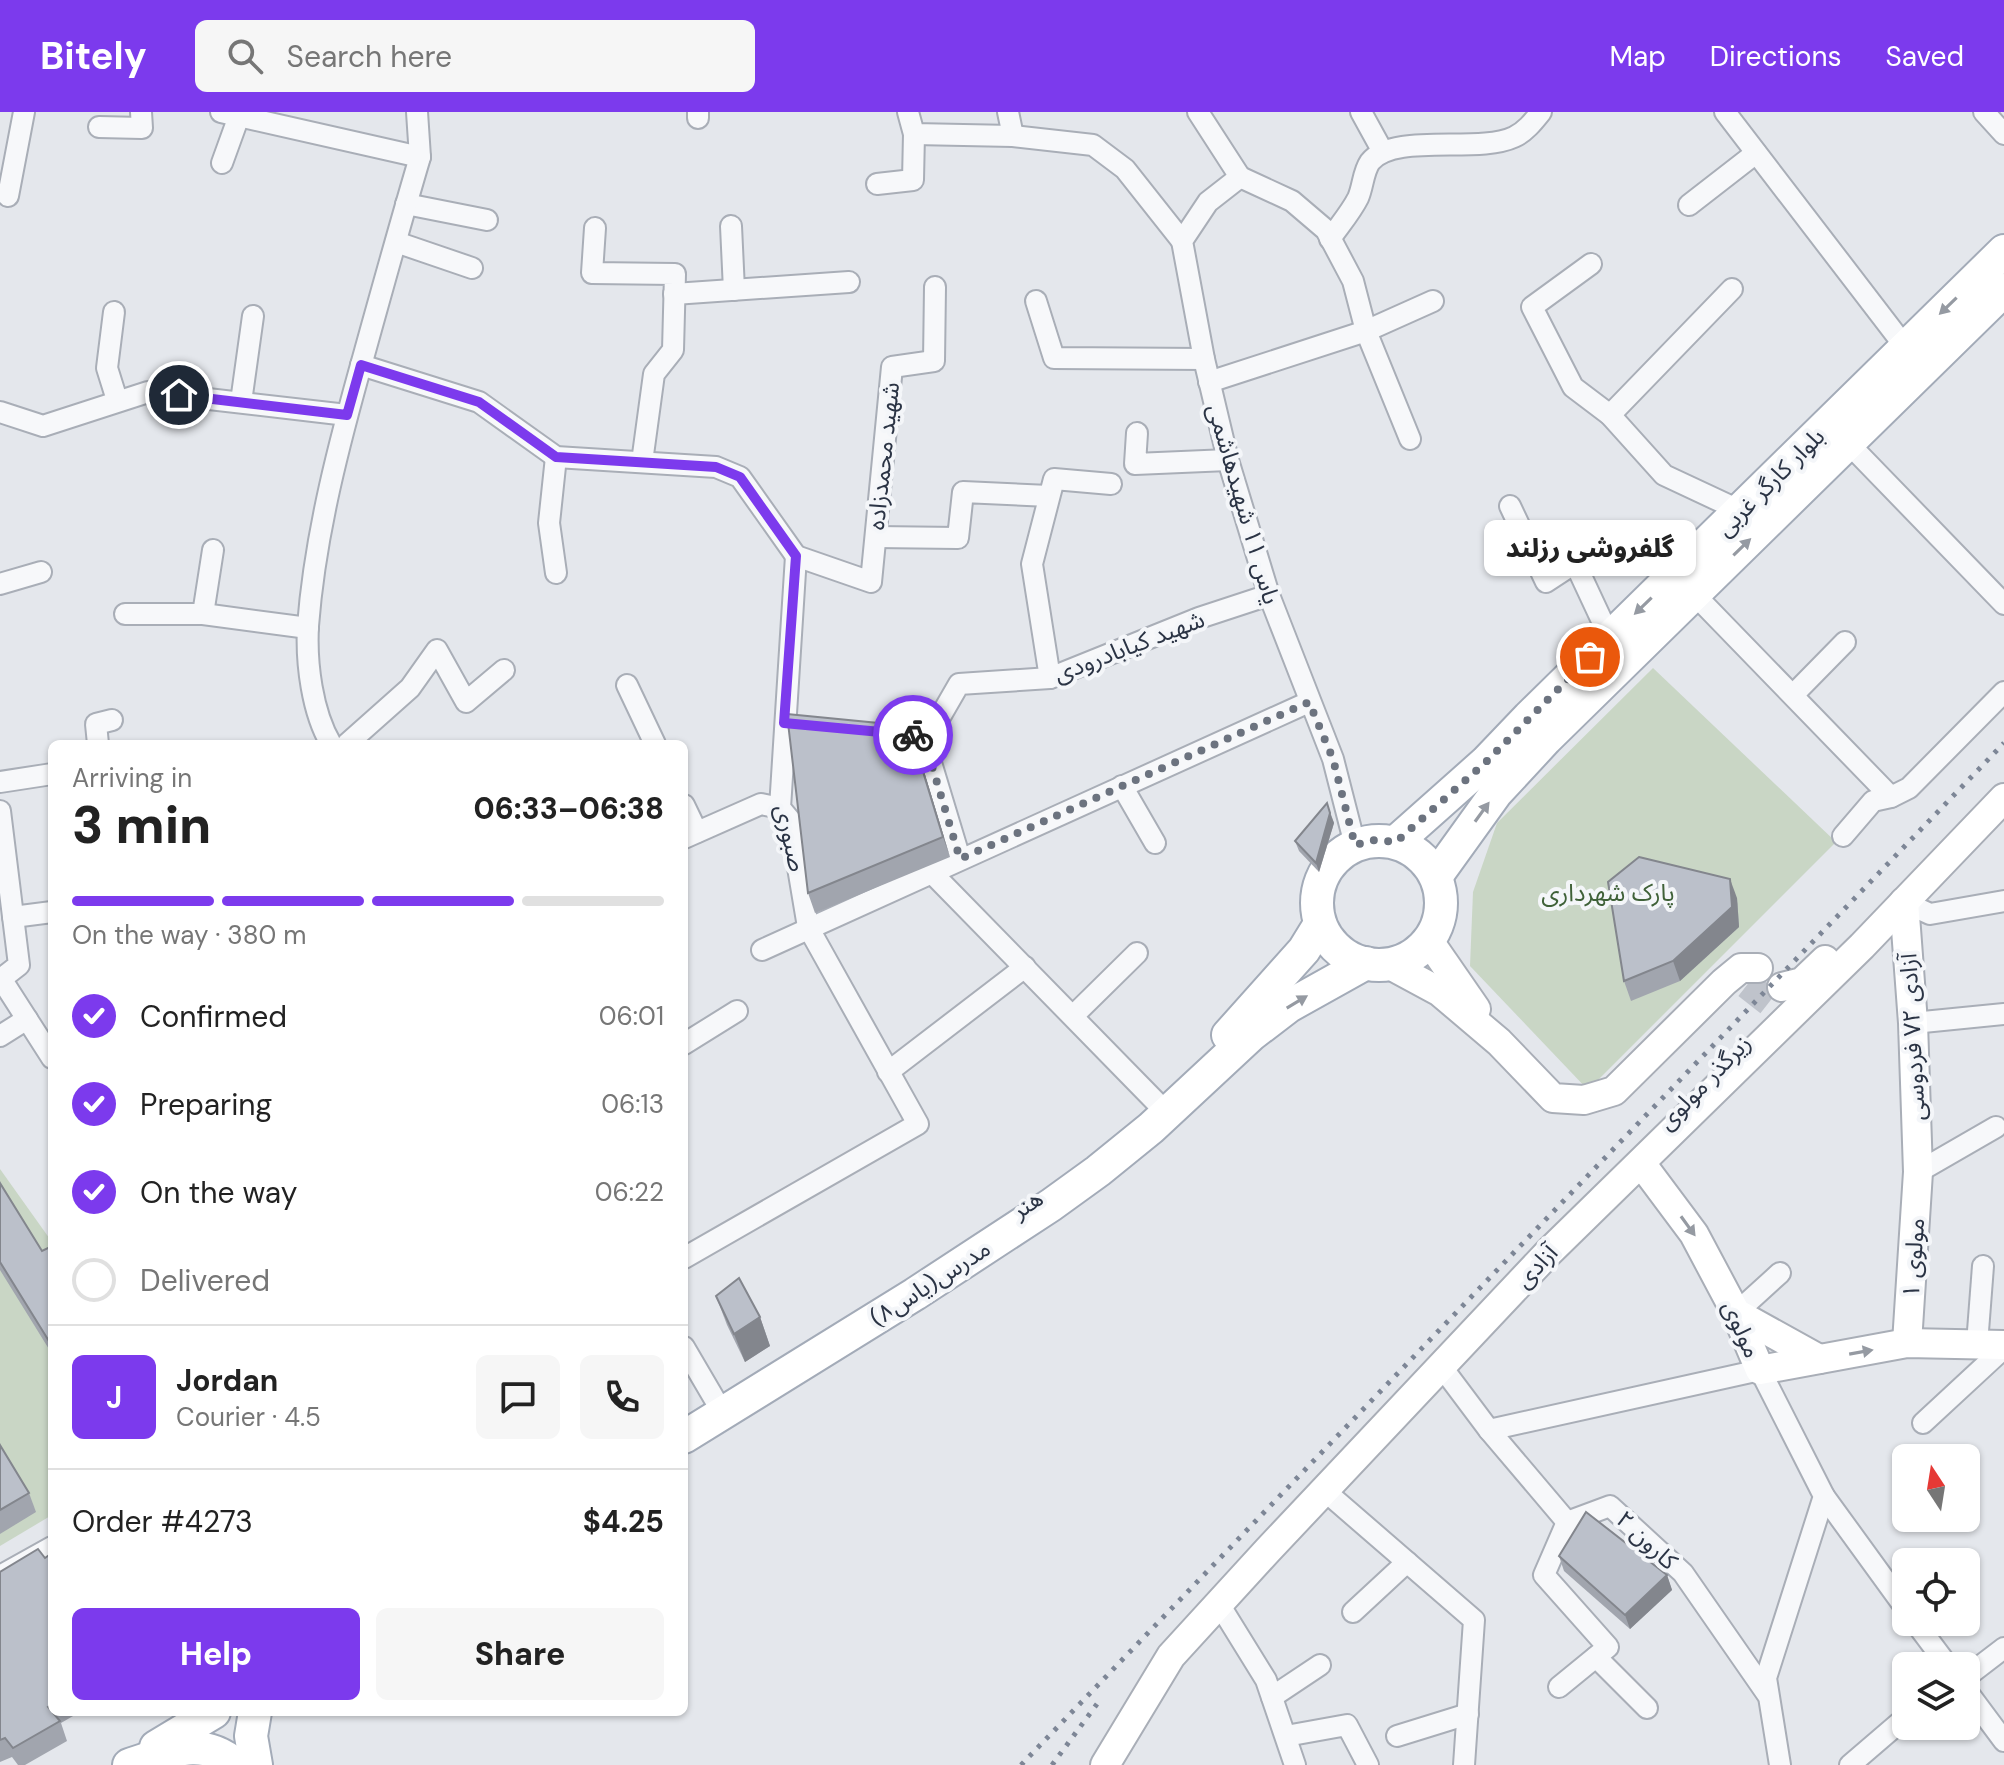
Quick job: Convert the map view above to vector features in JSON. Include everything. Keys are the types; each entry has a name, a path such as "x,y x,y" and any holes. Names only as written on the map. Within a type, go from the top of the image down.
{"main road":[{"name":"بلوار کارگر غربی","path":"1437,875 1496,793 1741,511 2004,251"},
{"name":"بلوار کارگر غربی","path":"1396,842 1620,647 1694,594 2004,290"},
{"path":"1375,840 1396,842 1415,851 1437,875 1442,904 1437,928 1429,941 1401,961 1378,964 1353,960 1333,945 1320,924 1316,905 1318,886 1326,869 1339,855 1355,845 1375,840"},
{"name":"هنر","path":"688,1423 1039,1197 1092,1159 1158,1104 1225,1038 1304,950 1320,924"},
{"name":"مدرس(یاس۸)","path":"688,1435 915,1294 1051,1205 1151,1128 1236,1049 1289,1006 1378,964"},
{"path":"254,1716 251,1736 256,1765"},
{"path":"128,1765 194,1717"},
{"path":"128,1765 196,1747 217,1752 236,1765"}],"street":[{"path":"8,196 24,112"},
{"path":"99,127 142,128 141,112"},
{"path":"329,740 313,698 308,628 317,555 344,425 420,157 417,112"},
{"path":"877,184 913,180 914,134 908,112"},
{"path":"1008,112 1013,136"},
{"path":"1198,112 1240,177 1292,201 1326,230 1353,281 1366,331 1410,439"},
{"path":"1361,112 1383,152"},
{"path":"1330,239 1358,198 1369,163 1383,152 1402,147 1493,143 1514,137 1541,112"},
{"path":"1725,112 1906,348"},
{"path":"1984,112 2004,134"},
{"path":"222,163 230,114 420,157"},
{"path":"914,134 1013,136 1093,145 1125,169 1182,241 1208,202 1240,177"},
{"path":"1689,205 1756,153"},
{"path":"406,204 487,220"},
{"path":"731,226 734,290"},
{"path":"595,228 592,273 675,274 673,350 654,374 642,462"},
{"name":"یاس ۱۱ شهیدهاشمی","path":"1182,241 1204,359 1228,460 1269,595 1333,759 1355,845"},
{"path":"396,242 472,268"},
{"path":"1591,264 1532,307 1573,387 1610,415 1664,475 1741,511"},
{"path":"674,294 849,282"},
{"name":"شهید محمدزاده","path":"796,556 871,582 892,367 934,361 935,287"},
{"path":"1610,415 1732,289"},
{"path":"1036,301 1054,358 1204,359"},
{"path":"1209,382 1366,331 1433,301"},
{"path":"114,312 107,368 117,400"},
{"path":"241,402 253,316"},
{"path":"361,365 479,402 556,457 716,467 740,477 796,556"},
{"path":"0,412 43,426 148,392 241,402 344,425"},
{"path":"1137,433 1135,464 1228,460"},
{"path":"1848,443 2004,604"},
{"path":"556,457 549,523 556,573"},
{"path":"1050,678 1032,564 1054,479 1111,484"},
{"path":"876,537 958,538 963,492 1049,496"},
{"path":"1510,506 1546,582 1575,563 1620,647"},
{"path":"203,614 213,550"},
{"name":"صبوری","path":"688,1256 918,1124 808,927 790,820 780,808 792,724 796,556"},
{"path":"0,584 41,572"},
{"path":"1694,594 1891,797"},
{"name":"شهید کیابادرودی","path":"925,743 959,684 1050,678 1199,618 1269,595"},
{"path":"125,614 203,614 308,628"},
{"path":"1793,695 1845,642"},
{"path":"352,740 410,688 437,650 466,702 504,670"},
{"path":"627,685 653,740"},
{"path":"1843,836 1873,801 1909,788 2004,692"},
{"path":"762,950 1309,702"},
{"path":"98,740 96,724 112,720"},
{"path":"892,733 923,736 960,859"},
{"path":"0,782 48,775"},
{"path":"1122,786 1155,843"},
{"name":"آزادی","path":"1105,1765 1171,1656 1219,1604 1549,1252 1862,946 2004,798"},
{"path":"691,835 761,804 780,808"},
{"path":"0,811 19,965 1,978 48,1052"},
{"path":"931,872 1158,1104"},
{"path":"1904,902 1930,914 2004,901"},
{"name":"زیرگذر مولوی","path":"1641,1163 1645,1143 1765,1021 1776,995 1802,982 1874,913 1904,902"},
{"name":"آزادی ۷۲ فردوسی","path":"1904,902 1913,1023 1918,1172"},
{"path":"13,917 48,913"},
{"path":"1429,941 1499,1042"},
{"path":"1073,1016 1137,953"},
{"path":"1378,964 1440,992 1499,1042 1553,1098 1584,1100 1614,1091 1743,978"},
{"path":"888,1072 1025,967"},
{"path":"688,1042 737,1011"},
{"path":"1913,1023 2004,1014"},
{"path":"0,1036 27,1019"},
{"path":"1918,1172 1996,1127"},
{"name":"مولوی","path":"1641,1163 1694,1234 1736,1313 1760,1370 1907,1343 1995,1346"},
{"name":"مولوی ۱","path":"1907,1343 1918,1172"},
{"path":"1923,1423 1995,1346 1983,1266"},
{"path":"1780,1273 1736,1313 1819,1359"},
{"path":"688,1354 718,1405"},
{"path":"1441,1366 1489,1430 1567,1522 1544,1575 1608,1647 1559,1687"},
{"path":"1489,1430 1760,1370 1824,1496 1892,1590"},
{"path":"1325,1491 1474,1620 1464,1765"},
{"path":"1780,1765 1766,1678 1824,1496"},
{"name":"کارون ۲","path":"1567,1522 1610,1506 1683,1573 1769,1697"},
{"path":"0,1576 48,1549"},
{"path":"1353,1612 1407,1562"},
{"path":"1219,1604 1266,1680 1295,1765"},
{"path":"1980,1666 2004,1648"},
{"path":"1596,1657 1647,1708"},
{"path":"1272,1697 1320,1665"},
{"path":"1980,1709 2004,1741"},
{"path":"1397,1736 1468,1714"},
{"path":"1286,1736 1347,1725 1368,1765"},
{"path":"1850,1765 1892,1729"}],"green space":[{"name":"پارک شهرداری","path":"1653,668 1836,842 1588,1090 1470,966 1473,892 1497,823"},
{"path":"0,1169 48,1236 48,1517 0,1546"}],"building":[{"path":"787,714 909,726 943,837 808,893"},
{"path":"1327,803 1330,813 1316,863 1295,841"},
{"path":"1639,857 1730,879 1732,907 1673,961 1624,981 1608,882"},
{"path":"0,1183 42,1251 48,1248 48,1340 0,1262"},
{"path":"739,1278 760,1317 734,1334 716,1296"},
{"path":"0,1445 29,1493 0,1510"},
{"path":"1586,1512 1667,1575 1625,1615 1559,1556"},
{"path":"38,1549 45,1558 48,1556 48,1716 56,1716 60,1721 13,1748 5,1738 0,1740 0,1572"}],"tunnel":[{"path":"1747,985 1770,1003"}],"railway":[{"path":"1021,1765 2004,743"},
{"path":"1052,1765 1097,1704"}],"way so far":[{"path":"913,735 923,736 960,859 1309,702 1333,759 1355,845 1375,840 1396,842 1486,762 1590,657"}],"place":[{"name":"گلفروشی رزلند","path":"1590,657"}],"route":[{"path":"179,395 347,415 361,365 479,402 556,457 716,467 740,477 796,556 784,723 913,735"}]}
